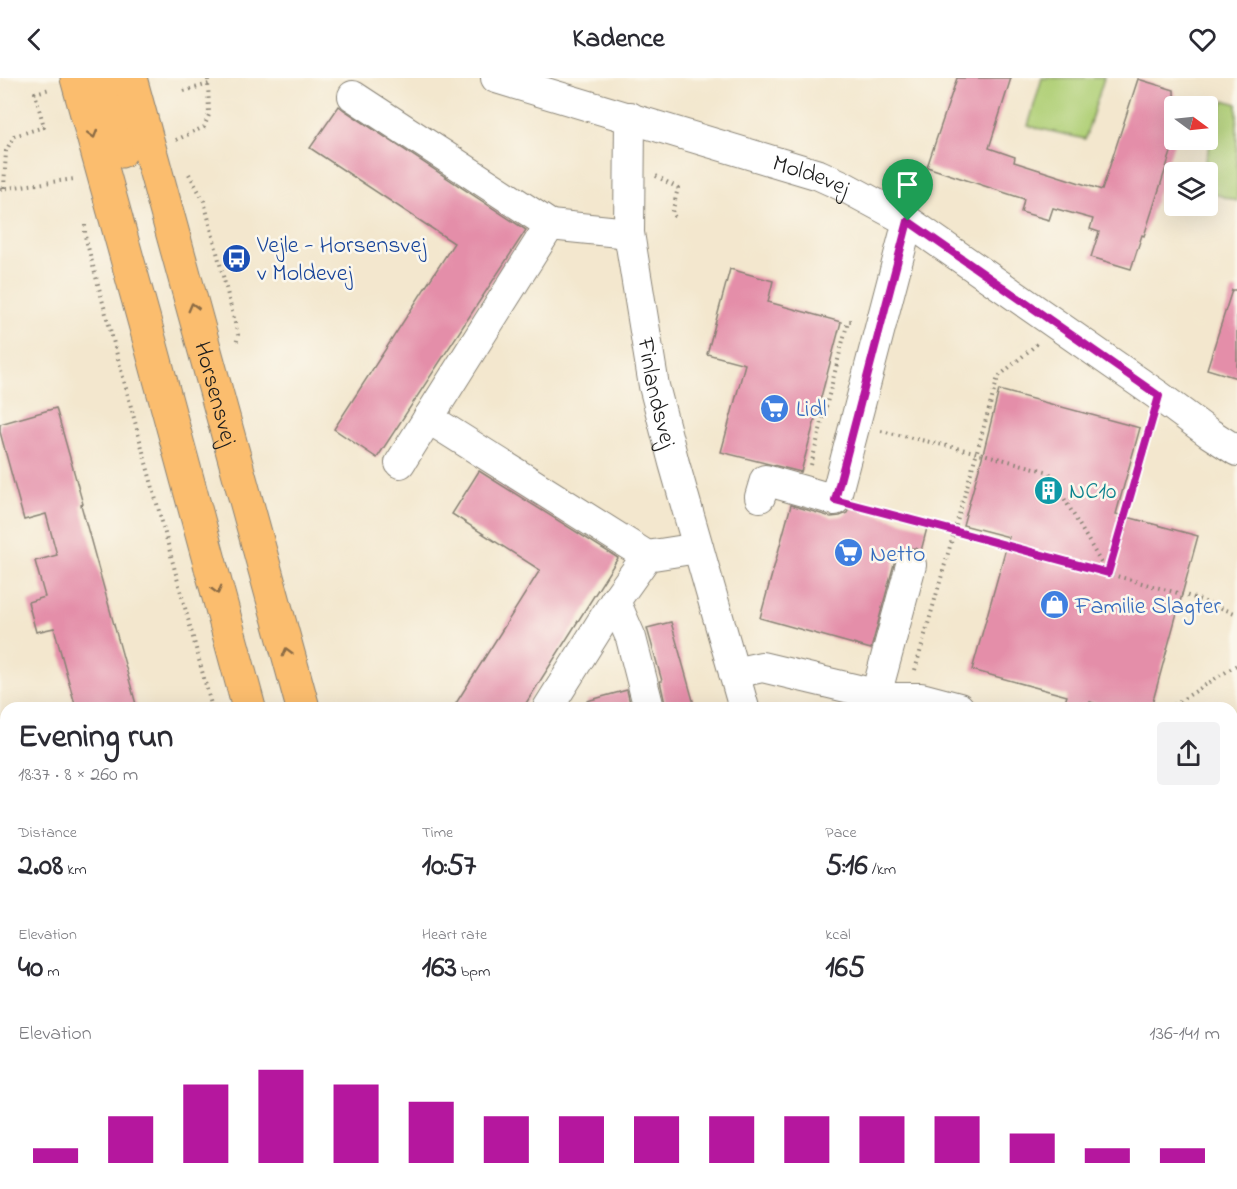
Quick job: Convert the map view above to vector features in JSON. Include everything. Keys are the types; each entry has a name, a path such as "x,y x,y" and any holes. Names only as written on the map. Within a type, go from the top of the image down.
{"main road":[{"path":"102,78 194,432 202,533"},
{"name":"Horsensvej","path":"130,78 301,702"},
{"name":"Horsensvej","path":"66,83 202,533 247,702"}],"street":[{"name":"Moldevej","path":"496,78 630,117 842,184 908,221 1237,451"},
{"path":"353,96 550,225 629,233"},
{"name":"Finlandsvej","path":"630,117 629,233 654,386 742,702"},
{"path":"760,497 765,480 835,500 908,221"},
{"path":"400,463 550,225"},
{"path":"428,418 647,556 698,548"},
{"path":"552,702 615,601 647,556"},
{"path":"892,697 911,565"},
{"path":"615,601 631,638 647,702"},
{"path":"734,673 762,667 892,697 921,698 936,702"}],"path":[{"path":"172,142 204,127 209,115 208,78"},
{"path":"66,83 35,93 44,127 14,136 6,151 2,189 81,178"},
{"path":"184,91 209,84"},
{"path":"629,161 678,188 672,213 675,217"},
{"path":"86,217 85,236 210,702"},
{"path":"892,697 954,531 998,377 1059,327"},
{"path":"1108,573 1159,396"},
{"path":"823,417 1049,472 1108,573"},
{"path":"835,500 1108,573 1192,597 1237,614"},
{"path":"1178,702 1237,665"}],"green space":[{"path":"1042,78 1104,78 1085,139 1028,126"},
{"path":"1224,100 1237,104 1237,201 1218,195 1218,162 1205,162 1209,150 1218,150 1218,120"}],"building":[{"path":"957,78 1011,78 989,148 1015,157 1014,162 1102,190 1138,79 1174,90 1174,96 1164,96 1164,150 1172,150 1168,162 1164,162 1164,174 1131,269 1091,257 1099,232 1090,229 1093,219 1053,208 1049,220 1021,212 1024,199 927,167"},
{"path":"339,106 526,230 377,458 334,429 454,243 310,148"},
{"name":"Lidl","path":"730,269 773,281 768,302 841,322 801,472 721,452 745,364 707,354"},
{"path":"1232,290 1237,290 1237,378 1207,369"},
{"path":"999,390 1140,428 1116,514 1198,536 1153,702 1065,702 1067,696 972,670 1009,537 963,525"},
{"path":"56,408 135,702 74,702 54,628 36,632 28,602 45,597 35,561 57,555 46,514 24,520 0,432 0,424"},
{"path":"479,471 618,558 527,702 457,702 540,570 452,514"},
{"name":"Netto","path":"791,505 831,517 847,513 850,507 927,528 921,551 915,548 906,549 899,552 895,560 871,649 760,618"},
{"path":"671,622 693,702 665,702 660,681 662,681 647,628"},
{"path":"627,690 630,702 587,702"}],"place":[{"name":"Vejle - Horsensvej v Moldevej","path":"236,258"},
{"name":"Lidl","path":"775,408"},
{"name":"NC10","path":"1048,490"},
{"name":"Netto","path":"849,553"},
{"name":"Familie Slagter","path":"1054,605"}],"route":[{"path":"908,221 1159,396 1108,573 835,500 908,221"}]}
